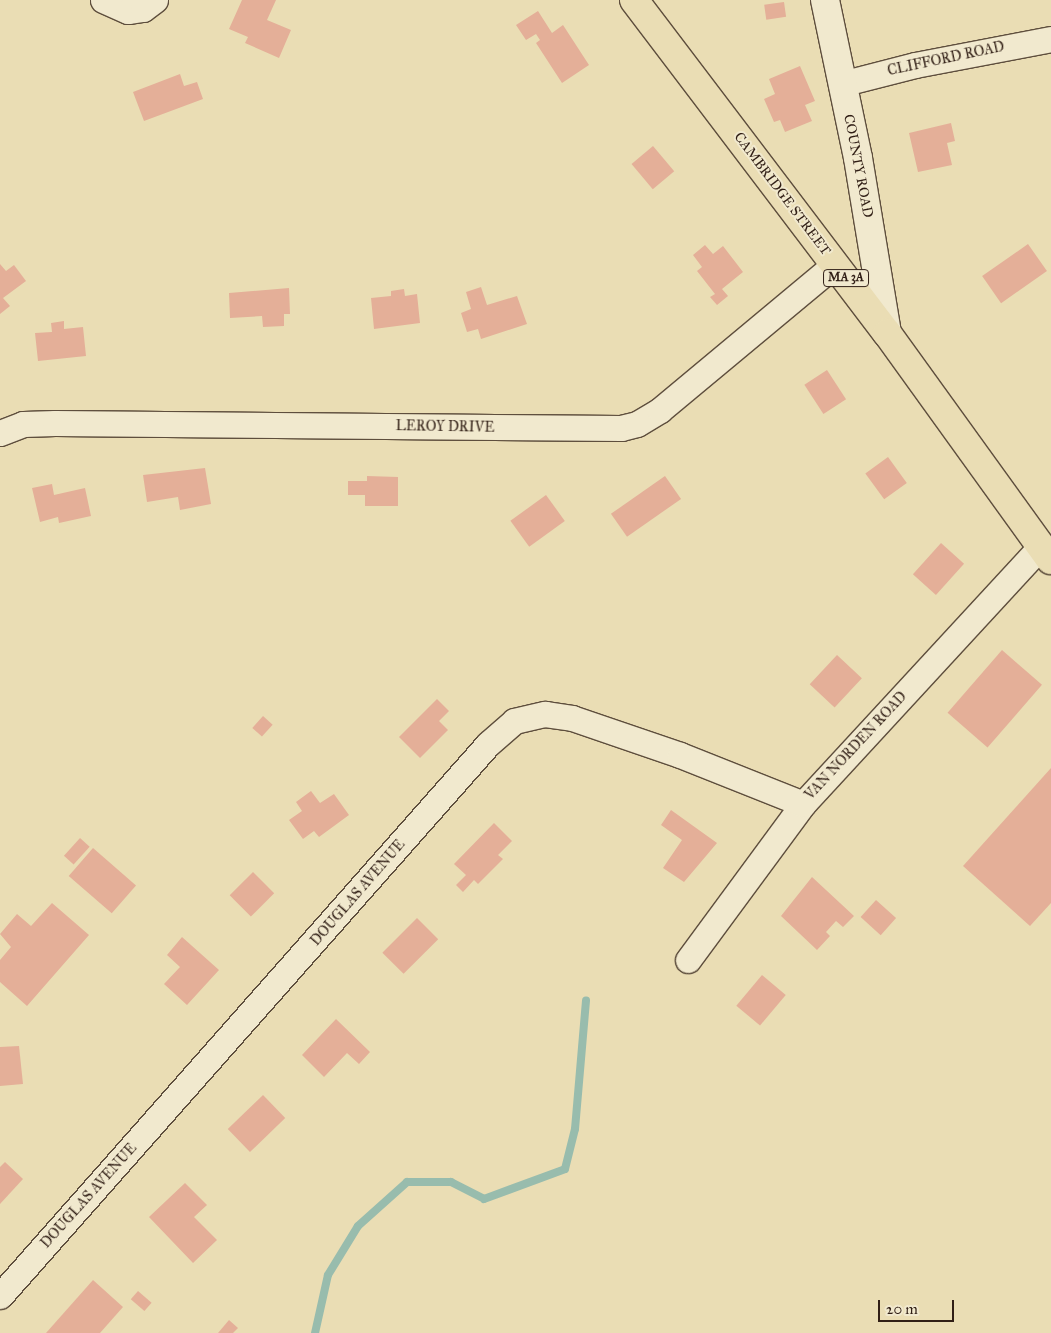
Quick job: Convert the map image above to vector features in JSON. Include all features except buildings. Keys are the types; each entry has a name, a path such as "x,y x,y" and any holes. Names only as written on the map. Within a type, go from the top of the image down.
{"main road":[{"name":"CAMBRIDGE STREET","path":"634,0 887,332 1046,553"}],"street":[{"path":"103,0 128,11 143,9 155,0"},
{"name":"COUNTY ROAD","path":"825,0 887,332"},
{"name":"CLIFFORD ROAD","path":"842,84 915,65 1051,39"},
{"name":"LEROY DRIVE","path":"2,428 29,423 55,423 621,428 637,424 660,410 835,264"},
{"name":"VAN NORDEN ROAD","path":"688,960 803,804 1046,553"},
{"name":"DOUGLAS AVENUE","path":"0,1296 488,744 514,721 545,714 572,718 680,754 803,804"}],"waterway":[{"path":"315,1333 328,1275 358,1226 407,1182 451,1182 484,1199 565,1169 575,1129 586,1000"}]}
